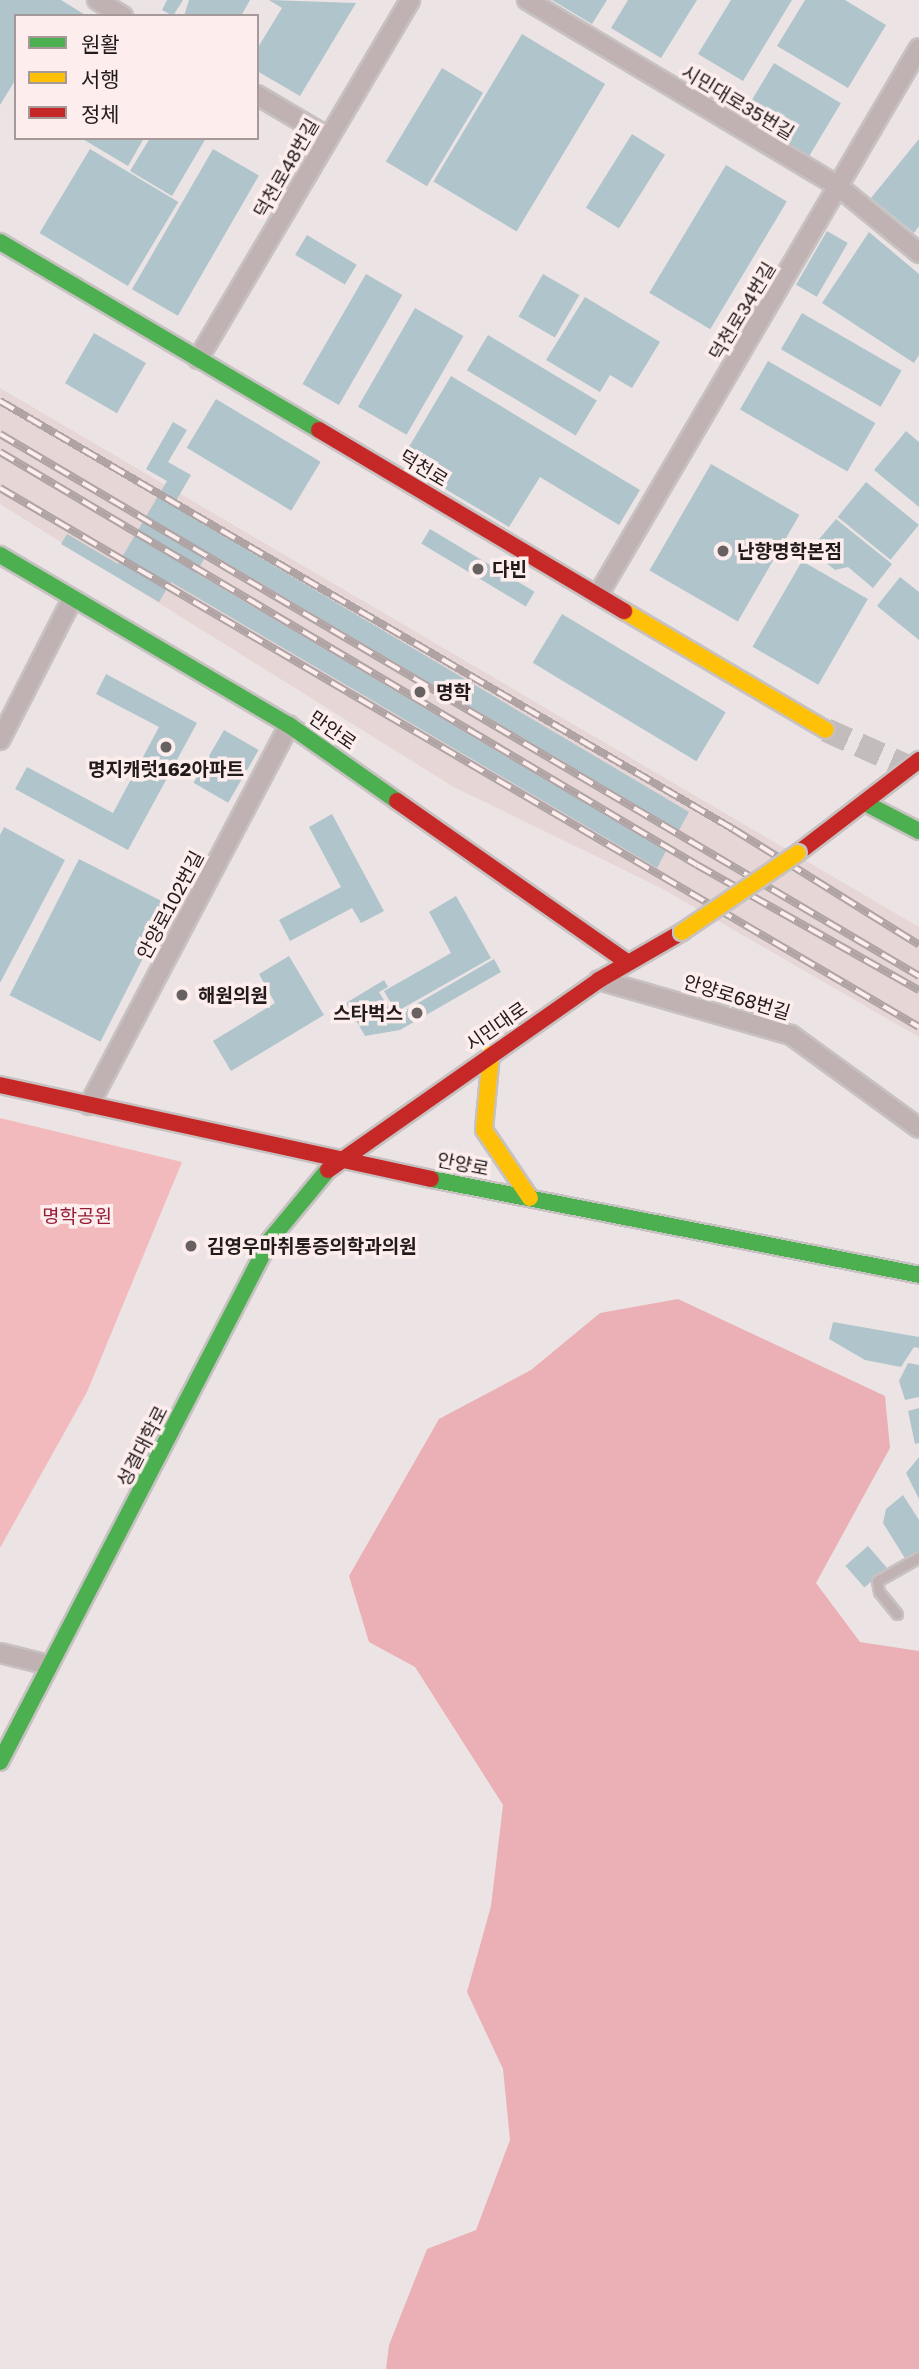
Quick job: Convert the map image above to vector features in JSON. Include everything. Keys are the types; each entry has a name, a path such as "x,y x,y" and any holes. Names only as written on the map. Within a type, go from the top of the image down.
{"street":[{"path":"97,0 120,14"},
{"name":"덕천로48번길","path":"198,359 410,0"},
{"name":"시민대로35번길","path":"527,0 839,187 919,253"},
{"name":"덕천로34번길","path":"598,595 919,48"},
{"path":"259,96 328,137"},
{"name":"덕천로","path":"0,242 826,730"},
{"name":"만안로","path":"0,555 289,725 627,962"},
{"path":"0,740 72,599"},
{"name":"안양로102번길","path":"89,1105 289,725"},
{"path":"919,760 865,803 919,831"},
{"name":"시민대로","path":"337,1160 599,980 682,932 798,853 865,803"},
{"name":"안양로68번길","path":"599,980 791,1035 919,1128"},
{"path":"491,1054 484,1130 530,1198"},
{"name":"안양로","path":"0,1085 337,1160 919,1275"},
{"name":"성결대학로","path":"0,1762 270,1240 337,1160"},
{"path":"0,1653 49,1665"}],"lane":[{"path":"897,1614 878,1592 877,1581 919,1557"}],"shaded area":[{"path":"0,388 919,927 919,1037 661,888 452,786 0,504"},
{"path":"678,1299 885,1396 890,1448 816,1583 860,1642 919,1651 919,2369 386,2369 389,2345 427,2249 476,2230 510,2140 503,2069 467,1992 491,1906 503,1805 415,1667 369,1642 349,1576 439,1419 531,1370 600,1313"}],"green space":[{"name":"명학공원","path":"0,1118 182,1162 87,1392 0,1548"}],"building":[{"path":"0,0 61,0 84,14 14,14 14,82 0,105"},
{"path":"167,0 183,0 174,14 162,10"},
{"path":"189,0 250,0 242,14 185,14"},
{"path":"269,0 356,3 300,96 259,72 259,46 282,8"},
{"path":"552,0 607,0 592,24"},
{"path":"628,0 697,0 661,58 611,28"},
{"path":"731,0 792,0 743,81 698,54"},
{"path":"805,0 845,0 886,25 848,88 777,46"},
{"path":"522,34 605,84 517,231 433,181"},
{"path":"774,63 841,103 807,159 741,119"},
{"path":"442,68 483,93 427,186 386,161"},
{"path":"632,134 665,155 619,228 586,208"},
{"path":"919,139 919,226 914,233 871,198"},
{"path":"84,140 143,140 128,166"},
{"path":"149,140 205,140 172,196 130,171"},
{"path":"90,149 178,202 128,286 40,233"},
{"path":"213,149 259,176 178,316 132,289"},
{"path":"726,165 787,202 710,329 649,293"},
{"path":"827,231 848,243 817,297 796,285"},
{"path":"869,232 919,274 919,355 914,363 822,303"},
{"path":"307,235 357,265 345,285 295,255"},
{"path":"366,274 402,295 339,405 302,384"},
{"path":"543,274 579,295 555,337 518,316"},
{"path":"585,297 660,342 632,388 610,375 600,392 546,360"},
{"path":"415,308 463,336 406,435 358,407"},
{"path":"802,313 902,370 881,407 781,349"},
{"path":"94,333 146,363 117,413 65,383"},
{"path":"488,335 597,400 576,436 467,370"},
{"path":"768,361 875,423 847,471 740,409"},
{"path":"451,376 640,490 619,525 540,477 509,527 400,462"},
{"path":"216,399 321,462 291,511 187,448"},
{"path":"173,422 187,430 168,462 191,475 173,506 689,812 679,830 208,552 196,573 666,851 657,868 171,582 159,602 61,544 67,534 118,564 167,481 146,469"},
{"path":"906,431 919,442 919,507 874,470"},
{"path":"711,464 799,515 738,622 650,571"},
{"path":"866,482 919,525 891,560 838,517"},
{"path":"836,519 892,564 873,588 848,567 835,570 810,550"},
{"path":"430,529 535,592 526,606 421,544"},
{"path":"802,561 868,599 818,685 752,647"},
{"path":"900,577 919,592 919,640 877,606"},
{"path":"562,614 726,712 696,761 533,663"},
{"name":"명지캐럿162아파트","path":"106,674 197,723 128,850 15,789 27,767 113,813 159,727 96,694"},
{"path":"224,730 259,750 228,803 194,783"},
{"path":"332,814 384,911 361,923 352,908 290,941 279,920 341,887 309,827"},
{"path":"4,827 65,860 0,983 0,835"},
{"path":"79,859 170,905 100,1042 10,995"},
{"path":"456,896 491,958 396,1012 384,991 451,953 429,912"},
{"path":"289,956 324,1015 231,1071 213,1041 275,1003 259,974"},
{"path":"494,959 501,972 400,1030 365,1036 346,1003 384,980 388,987 379,992 394,1017"},
{"path":"833,1322 919,1337 919,1348 914,1347 901,1367 865,1360 829,1339"},
{"path":"908,1363 919,1365 919,1397 905,1400 899,1381"},
{"path":"919,1408 919,1443 915,1444 908,1411"},
{"path":"919,1457 919,1499 906,1473"},
{"path":"903,1495 919,1520 919,1552 906,1560 883,1523 886,1509"},
{"path":"868,1546 887,1568 864,1588 845,1566"}],"tunnel":[{"path":"826,730 919,772"}],"railway":[{"path":"0,401 733,829 919,945"},
{"path":"0,434 919,976"},
{"path":"0,452 697,865 919,990"},
{"path":"0,488 919,1027"}],"traffic: fast":[{"path":"0,242 319,430"},
{"path":"0,555 289,725 397,801"},
{"path":"865,803 919,831"},
{"path":"0,1762 270,1240 328,1170"},
{"path":"431,1179 919,1275"}],"traffic: slow":[{"path":"624,611 826,730"},
{"path":"682,932 798,853"},
{"path":"491,1054 484,1130 530,1198"}],"traffic: jam":[{"path":"319,430 624,611"},
{"path":"798,853 919,760"},
{"path":"397,801 627,962"},
{"path":"328,1170 599,980 682,932"},
{"path":"0,1085 431,1179"}],"place":[{"name":"난향명학본점","path":"723,551"},
{"name":"다빈","path":"478,569"},
{"name":"명학","path":"420,692"},
{"name":"명지캐럿162아파트","path":"166,747"},
{"name":"해원의원","path":"182,995"},
{"name":"스타벅스","path":"417,1013"},
{"name":"김영우마취통증의학과의원","path":"191,1246"}]}
